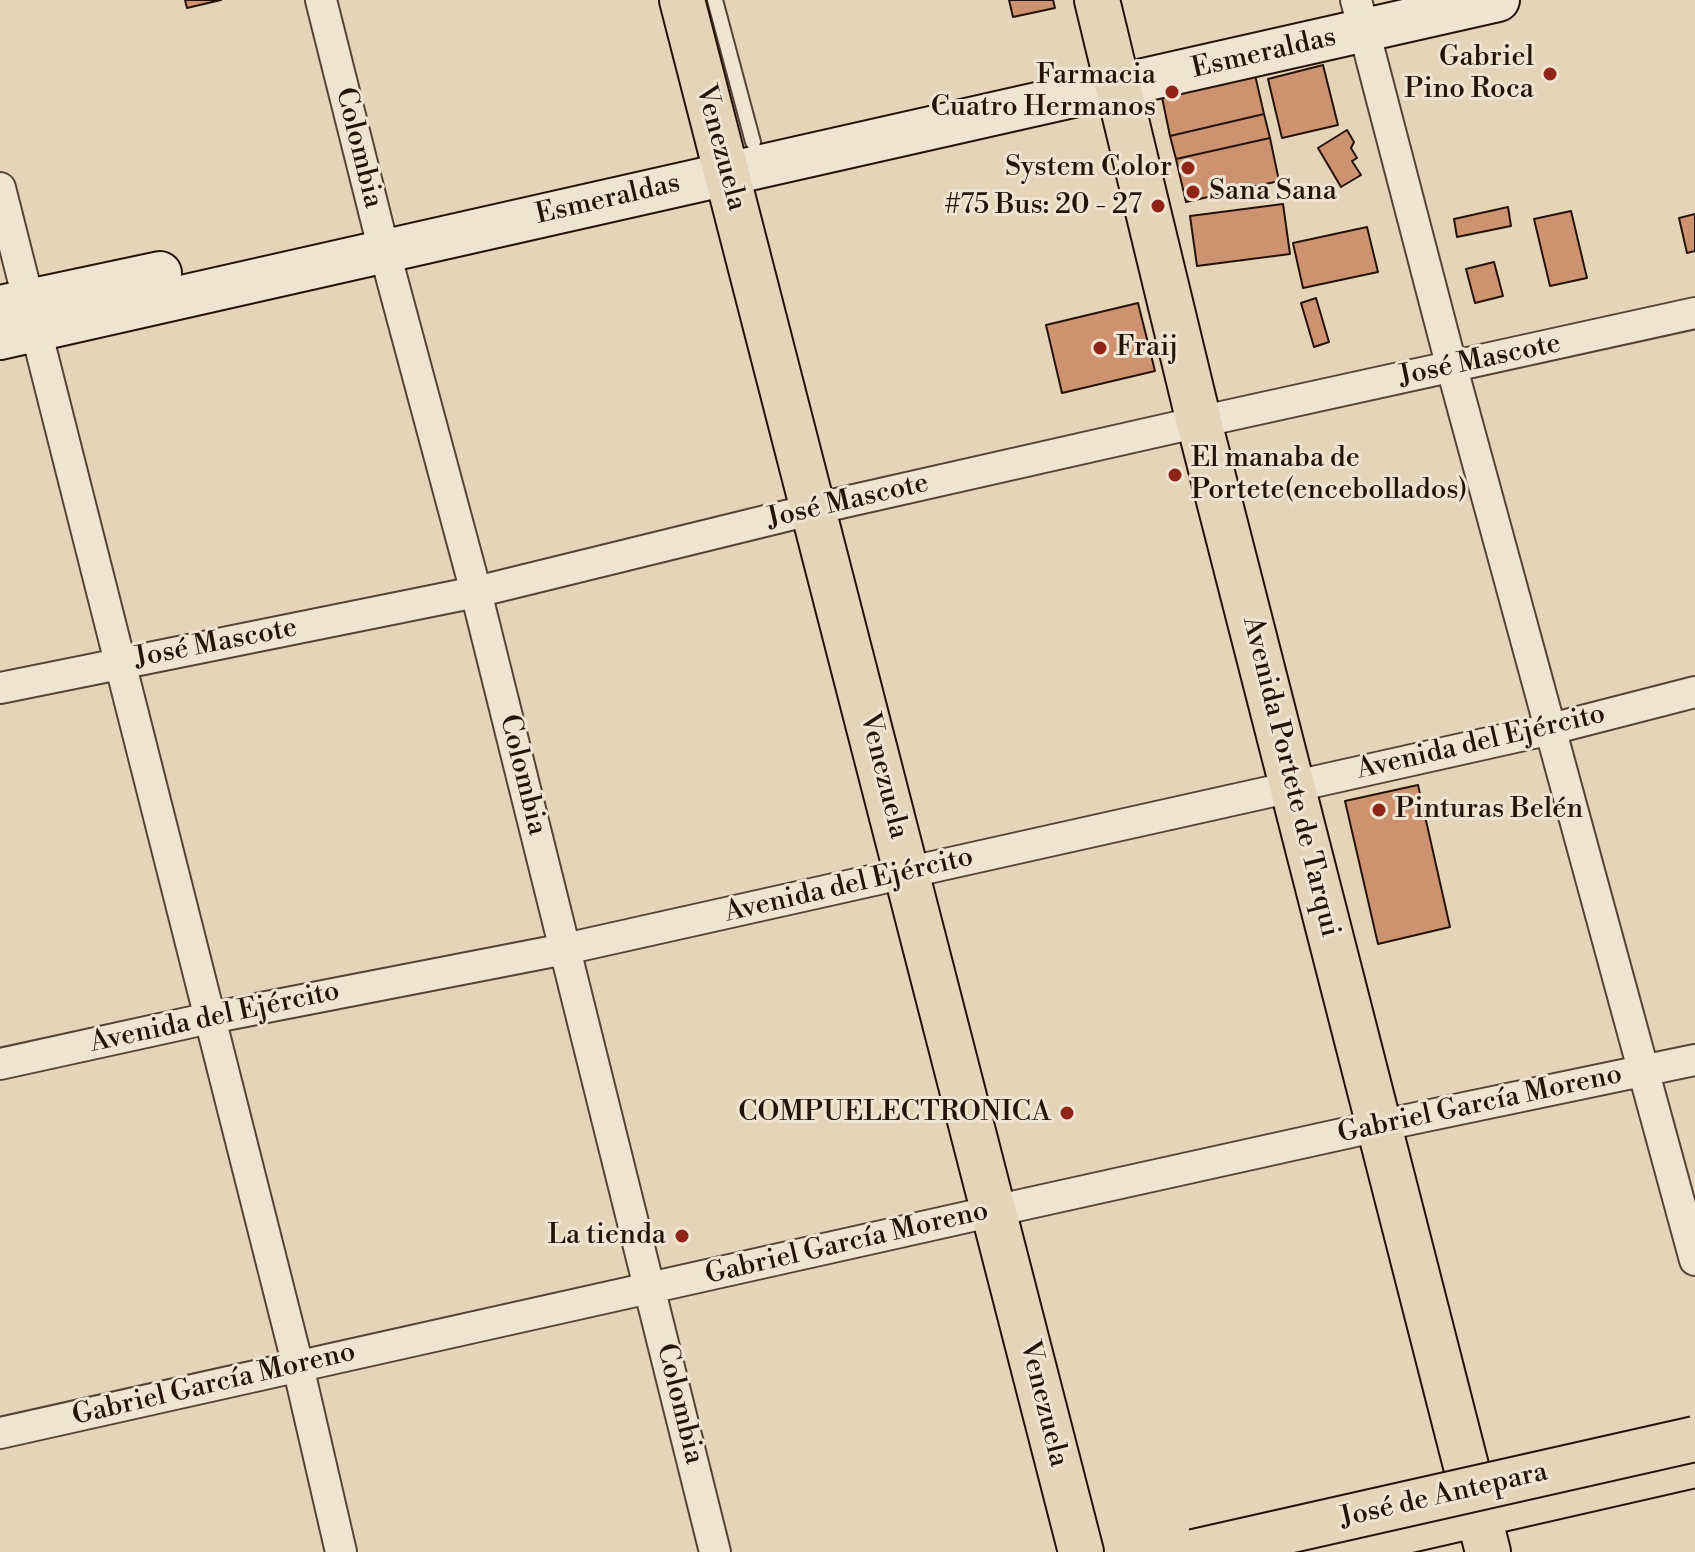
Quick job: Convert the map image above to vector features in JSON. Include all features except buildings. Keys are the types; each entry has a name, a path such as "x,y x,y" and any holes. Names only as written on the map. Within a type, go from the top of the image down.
{"main road":[{"name":"Venezuela","path":"682,0 734,156 814,509 1081,1552"},
{"name":"Avenida Portete de Tarqui","path":"1097,0 1199,422 1484,1534"},
{"name":"Esmeraldas","path":"16,319 382,239 734,156 1116,76 1360,14 1399,0"},
{"name":"Esmeraldas","path":"1360,14 1498,0"},
{"name":"José de Antepara","path":"1194,1552 1695,1439"},
{"name":"José de Antepara","path":"1313,1552 1484,1534 1695,1465"}],"street":[{"name":"Colombia","path":"321,0 476,592 715,1552"},
{"path":"1360,14 1452,368 1695,1260"},
{"path":"0,188 16,319 121,663 298,1366 341,1552"},
{"name":"José Mascote","path":"0,688 476,592 814,509 1695,313"},
{"name":"Avenida del Ejército","path":"0,1064 210,1018 565,949 1551,729 1695,692"},
{"name":"Gabriel García Moreno","path":"0,1433 1378,1126 1695,1060"}],"lane":[{"name":"Venezuela","path":"715,0 734,156"}],"place":[{"name":"Gabriel Pino Roca","path":"1550,74"},
{"name":"Farmacia Cuatro Hermanos","path":"1172,92"},
{"name":"System Color","path":"1188,168"},
{"name":"Sana Sana","path":"1193,192"},
{"name":"#75 Bus: 20 - 27","path":"1158,206"},
{"name":"Fraij","path":"1100,348"},
{"name":"El manaba de Portete(encebollados)","path":"1175,475"},
{"name":"Pinturas Belén","path":"1379,810"},
{"name":"COMPUELECTRONICA","path":"1067,1113"},
{"name":"La tienda","path":"682,1236"}]}
